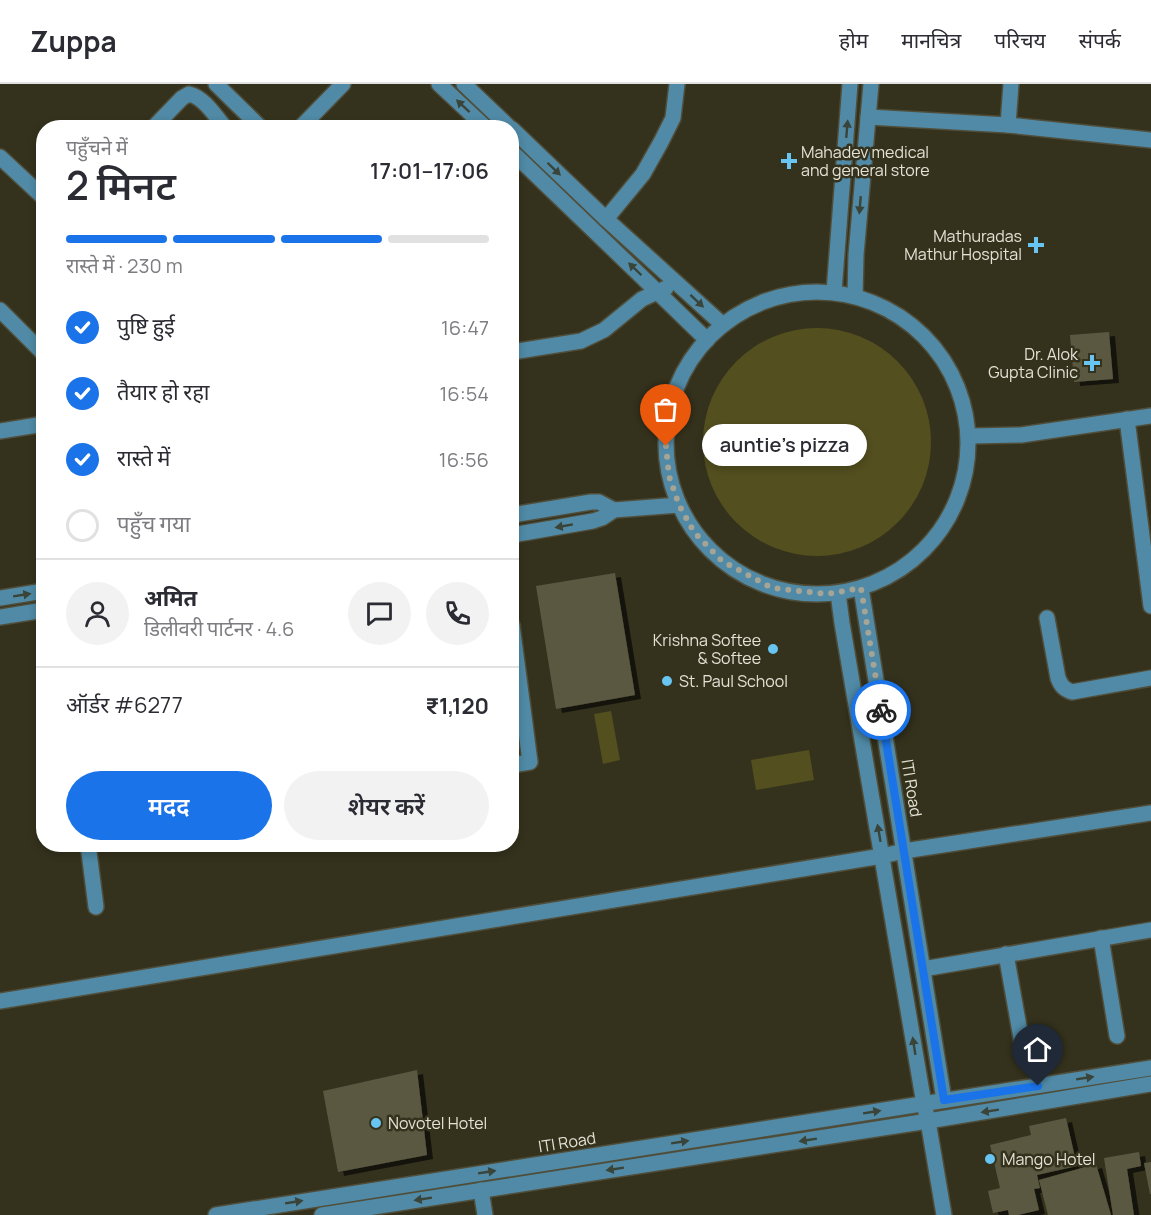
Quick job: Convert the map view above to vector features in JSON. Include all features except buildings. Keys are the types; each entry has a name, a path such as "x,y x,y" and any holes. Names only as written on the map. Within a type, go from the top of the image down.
{"street":[{"path":"216,84 253,120"},
{"path":"308,120 343,84"},
{"path":"440,84 478,120"},
{"path":"464,84 502,120"},
{"path":"834,292 850,84"},
{"path":"855,296 856,255 870,84"},
{"path":"1008,125 1011,84"},
{"path":"606,219 648,166 673,117 673,88"},
{"path":"161,120 189,94 200,99 219,120"},
{"path":"868,117 1008,125 1151,140"},
{"path":"519,136 606,219 723,325"},
{"path":"0,157 36,191"},
{"path":"519,159 706,340"},
{"path":"519,351 581,341 604,330 642,299 678,284"},
{"path":"834,292 867,299 899,314 921,331 946,361 963,397 970,436 966,477 944,526 916,558 892,575 861,588 838,593 827,594 772,588 722,561 694,532 679,505 669,476 666,446 668,417 676,388 686,368 706,340 723,325 742,311 794,293 834,292"},
{"path":"0,310 36,346"},
{"path":"970,436 1021,435 1151,416"},
{"path":"1127,420 1147,546 1151,606"},
{"path":"0,431 36,425"},
{"path":"519,514 591,502 599,502 614,510"},
{"path":"519,534 593,521 614,510 679,505"},
{"name":"ITI Road","path":"861,588 944,1100"},
{"path":"0,598 36,592"},
{"path":"838,593 944,1215"},
{"path":"0,617 36,611"},
{"path":"1047,618 1058,678 1065,689 1072,692 1151,678"},
{"path":"519,678 530,762 519,764"},
{"path":"0,1001 904,851 1151,813"},
{"path":"89,852 96,907"},
{"path":"923,969 1151,930"},
{"path":"1101,938 1117,1036"},
{"path":"1006,954 1023,1049"},
{"name":"ITI Road","path":"216,1215 1151,1068"},
{"path":"322,1215 1151,1084"},
{"path":"481,1190 485,1215"}],"shaded area":[{"path":"806,328 828,328 861,336 881,347 898,361 912,378 923,398 931,431 927,475 923,486 912,506 898,523 881,537 850,552 828,556 806,556 784,552 763,543 744,530 729,515 716,496 707,475 703,453 703,431 707,409 716,388 729,369 744,354 763,341 784,332"},
{"path":"611,711 620,760 603,764 594,714"},
{"path":"809,750 814,780 756,790 751,760"}],"way so far":[{"path":"666,446 669,476 679,505 694,532 722,561 772,588 827,594 861,588 881,710"}],"place":[{"name":"Mahadev medical and general store","path":"789,161"},
{"name":"Mathuradas Mathur Hospital","path":"1036,245"},
{"name":"Dr. Alok Gupta Clinic","path":"1092,363"},
{"name":"auntie's pizza","path":"666,446"},
{"name":"Krishna Softee & Softee","path":"773,649"},
{"name":"St. Paul School","path":"667,681"},
{"name":"Novotel Hotel","path":"376,1123"},
{"name":"Mango Hotel","path":"990,1159"}],"route":[{"path":"881,710 944,1100 1038,1086"}]}
